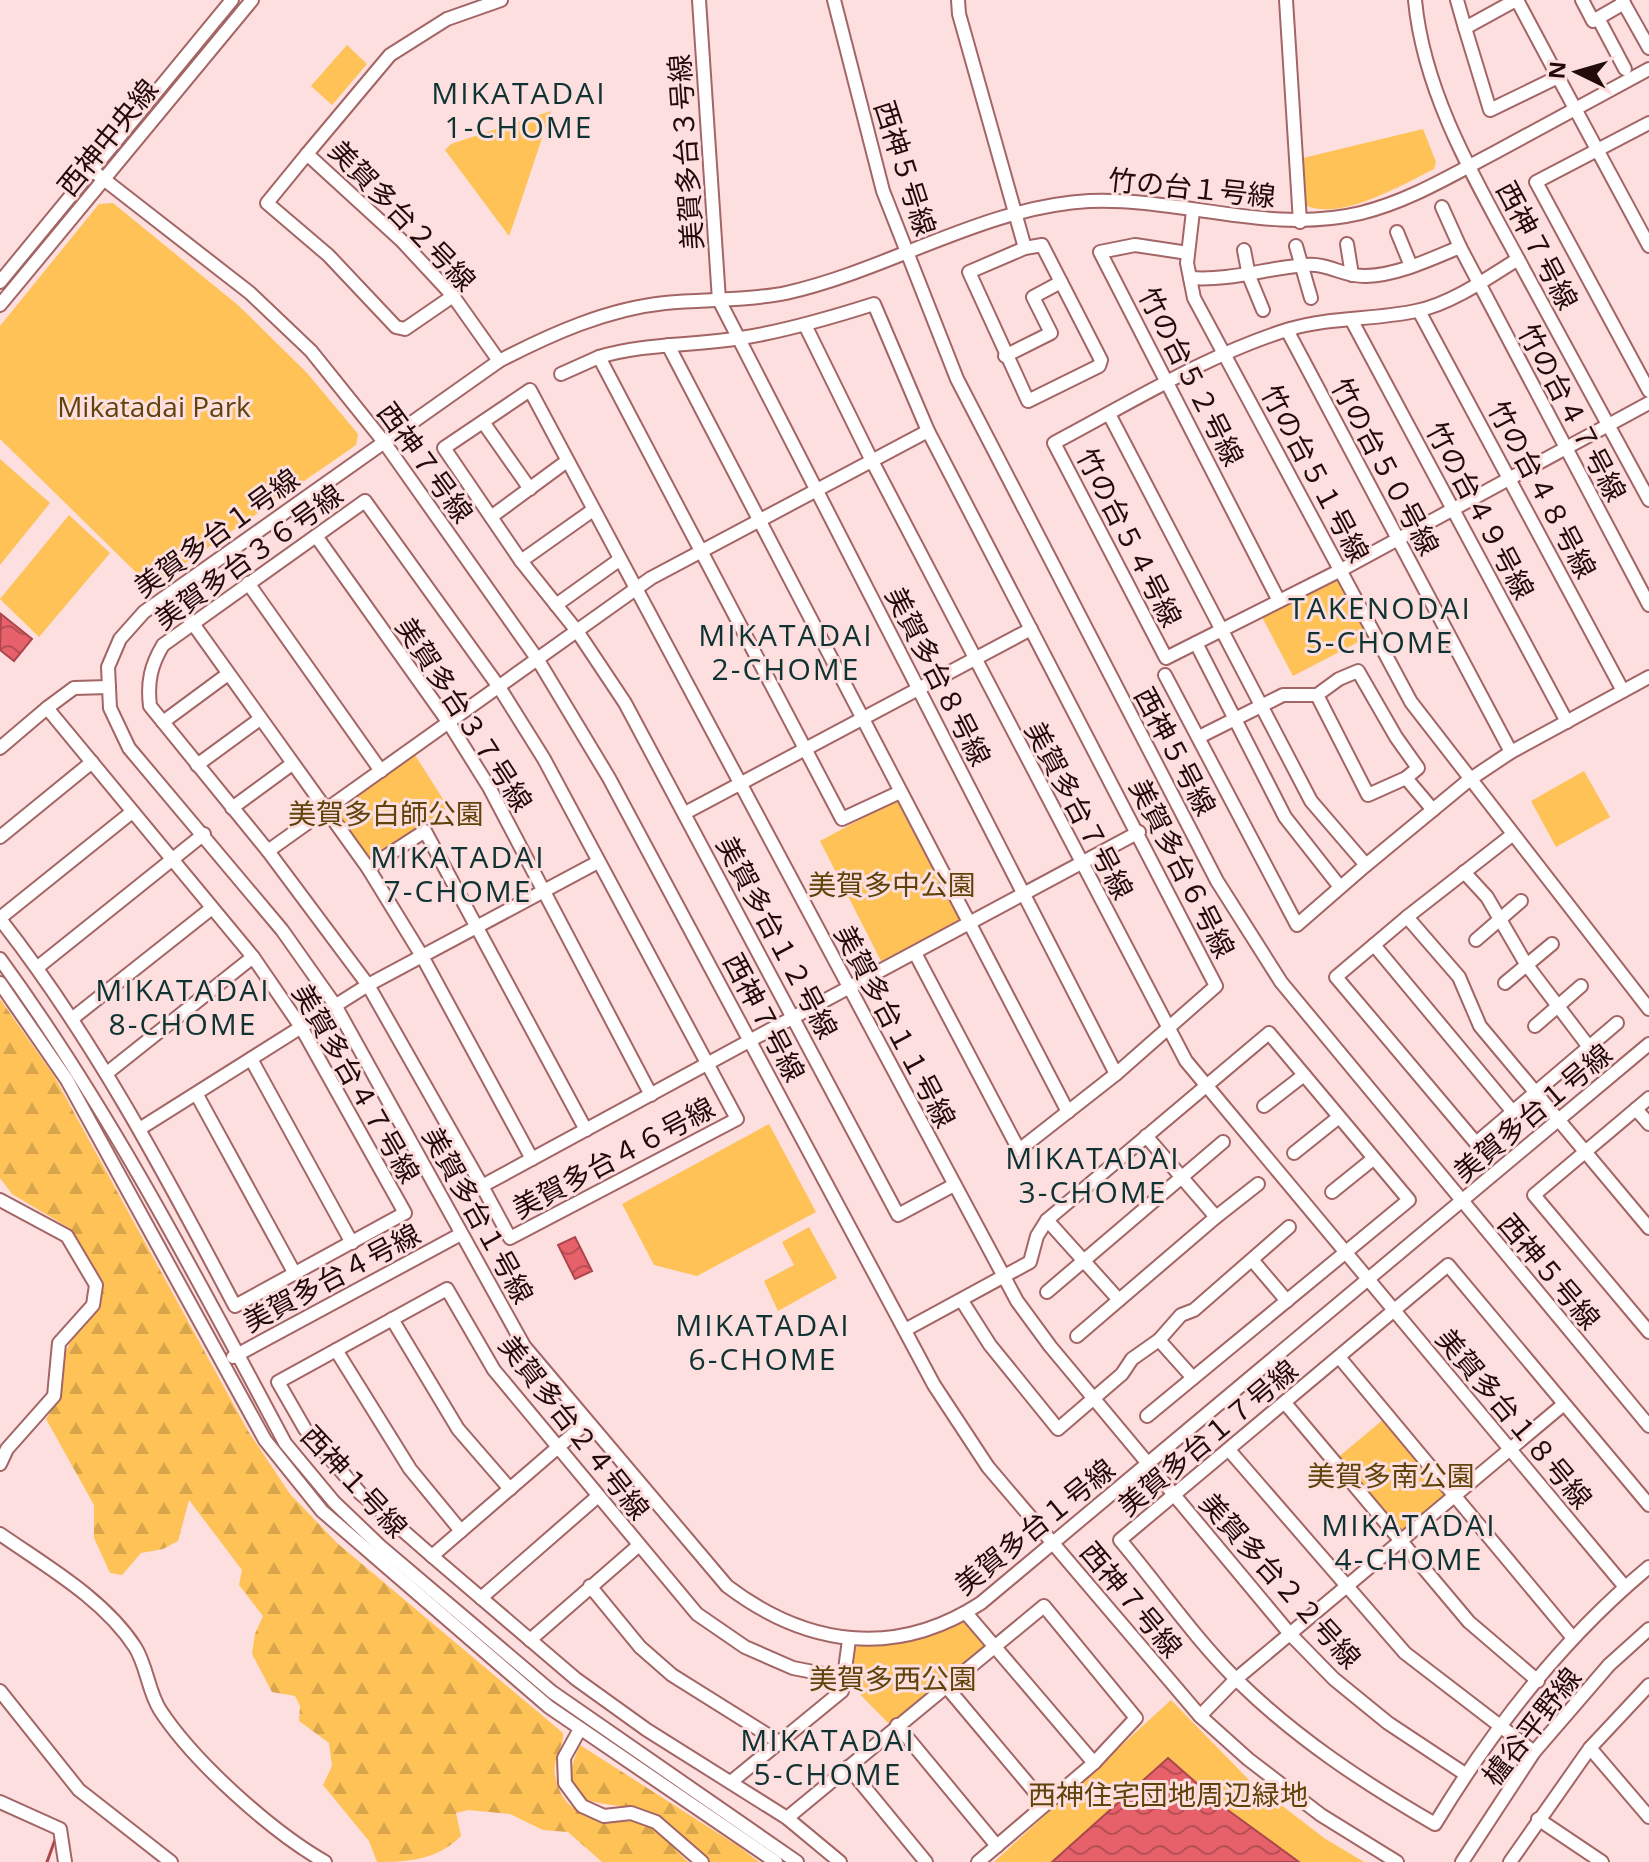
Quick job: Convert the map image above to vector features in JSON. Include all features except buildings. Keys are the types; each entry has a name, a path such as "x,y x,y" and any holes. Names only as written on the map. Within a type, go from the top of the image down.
{"street":[{"name":"西神中央線","path":"0,282 232,0"},
{"name":"西神中央線","path":"0,305 252,0"},
{"name":"美賀多台２号線","path":"499,361 453,296 401,240 307,154 390,55 447,19 501,0"},
{"name":"美賀多台３号線","path":"699,0 719,300"},
{"name":"西神５号線","path":"834,0 883,191 957,379 1217,881 1281,982 1649,1426"},
{"path":"958,0 959,14 1025,248"},
{"path":"1286,0 1300,222"},
{"name":"西神７号線","path":"1415,0 1417,19 1439,98 1469,167 1649,500"},
{"path":"1457,0 1490,110 1558,77"},
{"path":"1465,28 1517,0 1649,246"},
{"path":"1582,0 1593,21 1623,2 1649,48"},
{"path":"1598,18 1625,69"},
{"name":"竹の台１号線","path":"909,254 1016,213 1088,201 1300,222 1360,213 1415,196 1649,69"},
{"path":"1649,123 1536,182 1649,391"},
{"path":"307,154 267,203 328,255 396,327 405,329 453,296"},
{"name":"西神７号線","path":"92,170 270,312 311,351 384,442 538,660 609,778 934,1385 988,1467 1200,1716 1248,1759 1321,1815 1397,1862"},
{"name":"竹の台４７号線","path":"1442,207 1477,285 1649,605"},
{"name":"竹の台５１号線","path":"1193,211 1188,253 1194,298 1411,702 1649,1009"},
{"path":"1397,232 1411,266"},
{"path":"1347,244 1352,275"},
{"path":"1042,245 1101,360 1099,366 1028,401 969,272 1025,248 1042,245"},
{"name":"竹の台５２号線","path":"1188,253 1135,245 1100,252 1170,383 1279,601"},
{"path":"1296,246 1311,298"},
{"path":"1190,278 1220,280 1303,265 1327,264 1352,275 1367,277 1411,266 1460,247"},
{"path":"1244,250 1249,276 1263,310"},
{"name":"美賀多台１号線","path":"909,254 786,293 663,304 613,313 546,337 499,361 144,612 120,639 108,667 110,708 129,748 282,930 335,1005 524,1346 727,1586 757,1609 794,1627 849,1640 911,1634 966,1613 1055,1545 1649,1044"},
{"name":"竹の台５４号線","path":"1518,259 1477,285 1419,311 1352,321 1315,322 1287,330 1226,355 1054,443 1166,658 1341,570 1649,403"},
{"path":"1005,356 1051,333 1033,297 1061,282"},
{"name":"美賀多台８号線","path":"719,300 1116,1074"},
{"name":"美賀多台６号線","path":"561,374 599,357 630,348 739,339 805,325 874,304 928,431 1139,832 1216,986 1116,1074 1019,1150 915,953"},
{"name":"竹の台４８号線","path":"1419,311 1623,691"},
{"name":"竹の台４９号線","path":"1352,321 1567,722"},
{"name":"美賀多台７号線","path":"805,325 872,461 1167,1029 1208,1088 1368,1281"},
{"name":"竹の台５０号線","path":"1287,330 1511,752"},
{"path":"668,345 898,793 970,923 1068,1112"},
{"path":"599,357 842,819 898,793"},
{"name":"美賀多台１１号線","path":"483,422 530,390 1005,1279 1050,1346 1148,1464"},
{"path":"1109,414 1311,801 1366,865"},
{"path":"483,422 530,489"},
{"name":"美賀多台１２号線","path":"483,422 444,448 521,561 577,631 625,703 898,1215 954,1185"},
{"path":"268,851 635,589 928,431"},
{"path":"491,517 567,461"},
{"name":"美賀多台３６号線","path":"482,1186 368,985 268,851 150,706 148,689 153,663 163,645 365,501 499,687 544,759 708,1064"},
{"path":"521,561 593,510"},
{"name":"美賀多台３７号線","path":"316,536 449,723 489,787 651,1095"},
{"path":"556,605 619,560"},
{"path":"248,583 381,771"},
{"path":"171,593 368,868 422,956 532,1159"},
{"path":"685,813 742,786 1030,629"},
{"path":"1196,643 1285,817 1340,887"},
{"path":"1199,737 1283,695 1317,695 1339,679 1358,671 1396,737 1418,768 1406,778 1368,795 1317,695"},
{"path":"163,722 228,674"},
{"path":"1165,675 1297,925 1469,780 1511,752 1649,677"},
{"path":"0,748 74,688 109,687"},
{"name":"美賀多台４７号線","path":"0,918 73,1018 141,1128 235,1306 405,1213 301,1027 253,957 47,708"},
{"path":"197,765 260,719"},
{"path":"0,837 92,762"},
{"path":"232,808 292,764"},
{"path":"1406,778 1433,810"},
{"path":"0,918 132,812"},
{"path":"368,868 425,831 586,1130"},
{"path":"482,1186 1139,832"},
{"path":"38,967 204,834"},
{"path":"1512,835 1336,977 1476,1143 1617,1023"},
{"path":"141,1128 368,985 598,862"},
{"path":"1464,872 1487,897 1526,964 1589,1047"},
{"path":"1476,940 1521,901"},
{"path":"73,1018 212,908"},
{"path":"1407,917 1459,977 1480,1026 1649,1228"},
{"path":"1505,983 1552,944"},
{"path":"1374,945 1513,1112"},
{"path":"107,1073 253,957"},
{"name":"西神１号線","path":"0,959 47,1023 91,1094 285,1443 334,1502 380,1546 552,1692 797,1862"},
{"name":"西神１号線","path":"0,983 67,1080 265,1440 322,1511 549,1707 776,1862"},
{"path":"1535,1026 1581,986"},
{"path":"905,1330 1005,1279 1030,1262 1037,1236 1047,1220 1208,1088 1269,1033 1409,1200 1147,1416"},
{"path":"251,1059 352,1243"},
{"name":"美賀多台４６号線","path":"482,1186 510,1238 737,1119 708,1064"},
{"path":"1264,1106 1304,1075"},
{"path":"197,1095 295,1274"},
{"path":"1649,1098 1534,1195 1649,1332"},
{"path":"1636,1109 1649,1124"},
{"path":"1294,1153 1339,1117"},
{"path":"1146,1136 1216,1217"},
{"path":"1047,1292 1223,1142"},
{"path":"1332,1192 1373,1159"},
{"path":"1077,1336 1258,1184"},
{"path":"0,1200 67,1236 96,1285 93,1305 59,1343 54,1396 7,1449 0,1464"},
{"path":"1047,1220 1119,1300"},
{"path":"962,1301 990,1345 1058,1429 1122,1374 1132,1359 1159,1340 1181,1315 1194,1310 1289,1227"},
{"name":"美賀多台４号線","path":"223,1362 461,1234"},
{"path":"1253,1261 1287,1301"},
{"name":"美賀多台１７号線","path":"1649,1505 1448,1265 1120,1540 1236,1679 1324,1753 1372,1788 1435,1824 1465,1774 1573,1638 1649,1567"},
{"name":"美賀多台１８号線","path":"1368,1281 1625,1587"},
{"name":"美賀多台２４号線","path":"840,1862 787,1818 647,1730 576,1679 530,1640 360,1493 305,1429 278,1382 447,1289 494,1370 556,1449 697,1614 745,1647 793,1668 844,1678"},
{"path":"392,1319 458,1429 510,1489"},
{"path":"1159,1340 1193,1378"},
{"path":"336,1350 410,1469 461,1531"},
{"path":"1339,1357 1573,1638"},
{"path":"1285,1403 1469,1622 1538,1681"},
{"path":"1200,1716 1236,1679 1564,1404"},
{"path":"432,1556 586,1423"},
{"path":"1229,1450 1345,1588 1405,1653 1534,1752"},
{"name":"美賀多台２２号線","path":"1148,1464 1290,1634 1334,1679 1388,1723 1465,1774"},
{"path":"481,1598 597,1497"},
{"path":"0,1534 111,1618 136,1648 159,1709 229,1789 304,1850 325,1862"},
{"path":"530,1640 638,1546"},
{"path":"590,1586 640,1647 672,1675 779,1742"},
{"path":"787,1818 1044,1606 1136,1718 1094,1763 978,1862"},
{"path":"966,1613 1094,1763"},
{"name":"櫨谷平野線","path":"1462,1862 1534,1752 1609,1665 1649,1629"},
{"path":"731,1782 842,1691 849,1640"},
{"path":"945,1685 1045,1804"},
{"path":"1510,1862 1590,1748 1647,1693"},
{"path":"2,1698 79,1790 171,1862"},
{"path":"897,1725 997,1846"},
{"path":"580,1729 564,1758 565,1783 582,1806 604,1816 631,1813 656,1822 702,1862"},
{"path":"1590,1748 1649,1817"},
{"path":"848,1767 926,1862"},
{"path":"0,1802 60,1829 65,1862"},
{"path":"1538,1819 1602,1862"}],"green space":[{"path":"347,45 367,64 332,105 311,86"},
{"path":"551,111 509,236 445,150 451,144"},
{"path":"1423,129 1436,162 1434,169 1388,192 1352,205 1319,209 1305,205 1299,159"},
{"name":"Mikatadai Park","path":"113,203 239,306 307,373 358,434 356,445 151,587 0,439 0,326 99,204"},
{"path":"0,459 50,503 0,565"},
{"path":"69,515 110,553 39,637 0,599"},
{"path":"1336,578 1341,579 1372,635 1293,676 1262,617"},
{"name":"美賀多白師公園","path":"415,755 448,807 376,859 368,858 337,815 337,810"},
{"path":"1584,771 1610,817 1556,847 1531,801"},
{"name":"美賀多中公園","path":"898,799 962,919 881,961 820,841"},
{"path":"0,999 54,1076 248,1431 290,1494 337,1543 563,1733 555,1775 561,1793 570,1805 581,1812 638,1821 651,1827 688,1862 602,1862 568,1832 543,1830 510,1814 468,1810 456,1813 461,1836 442,1850 411,1860 377,1862 369,1841 323,1785 332,1766 329,1743 299,1721 300,1706 295,1696 272,1692 252,1654 255,1634 263,1616 239,1585 242,1570 189,1500 178,1541 163,1549 141,1553 122,1575 110,1573 94,1538 94,1505 46,1419 60,1397 65,1353 73,1337 101,1305 102,1280 69,1228 12,1194 0,1178"},
{"path":"769,1124 816,1212 697,1276 654,1265 622,1204"},
{"path":"809,1227 837,1278 778,1311 764,1281 794,1265 782,1242"},
{"name":"美賀多南公園","path":"1384,1419 1446,1493 1406,1531 1399,1531 1336,1459"},
{"name":"美賀多西公園","path":"966,1620 985,1642 984,1647 890,1725 850,1684 854,1647 914,1640"},
{"name":"西神住宅団地周辺緑地","path":"1171,1700 1250,1781 1324,1838 1364,1862 994,1862"},
{"path":"580,1745 759,1862 706,1862 672,1828 656,1817 633,1808 588,1800 578,1794 572,1784 572,1768"}],"water":[{"path":"1,614 32,639 14,661 0,650"},
{"path":"575,1237 592,1271 575,1279 558,1245"},
{"path":"1168,1758 1225,1808 1299,1862 1052,1862"}],"waterway":[{"path":"47,1862 56,1837"}],"district":[{"name":"MIKATADAI 1-CHOME","path":"519,109"},
{"name":"TAKENODAI 5-CHOME","path":"1380,624"},
{"name":"MIKATADAI 2-CHOME","path":"786,651"},
{"name":"MIKATADAI 7-CHOME","path":"458,873"},
{"name":"MIKATADAI 8-CHOME","path":"183,1006"},
{"name":"MIKATADAI 3-CHOME","path":"1093,1174"},
{"name":"MIKATADAI 6-CHOME","path":"763,1341"},
{"name":"MIKATADAI 4-CHOME","path":"1409,1541"},
{"name":"MIKATADAI 5-CHOME","path":"828,1756"}]}
